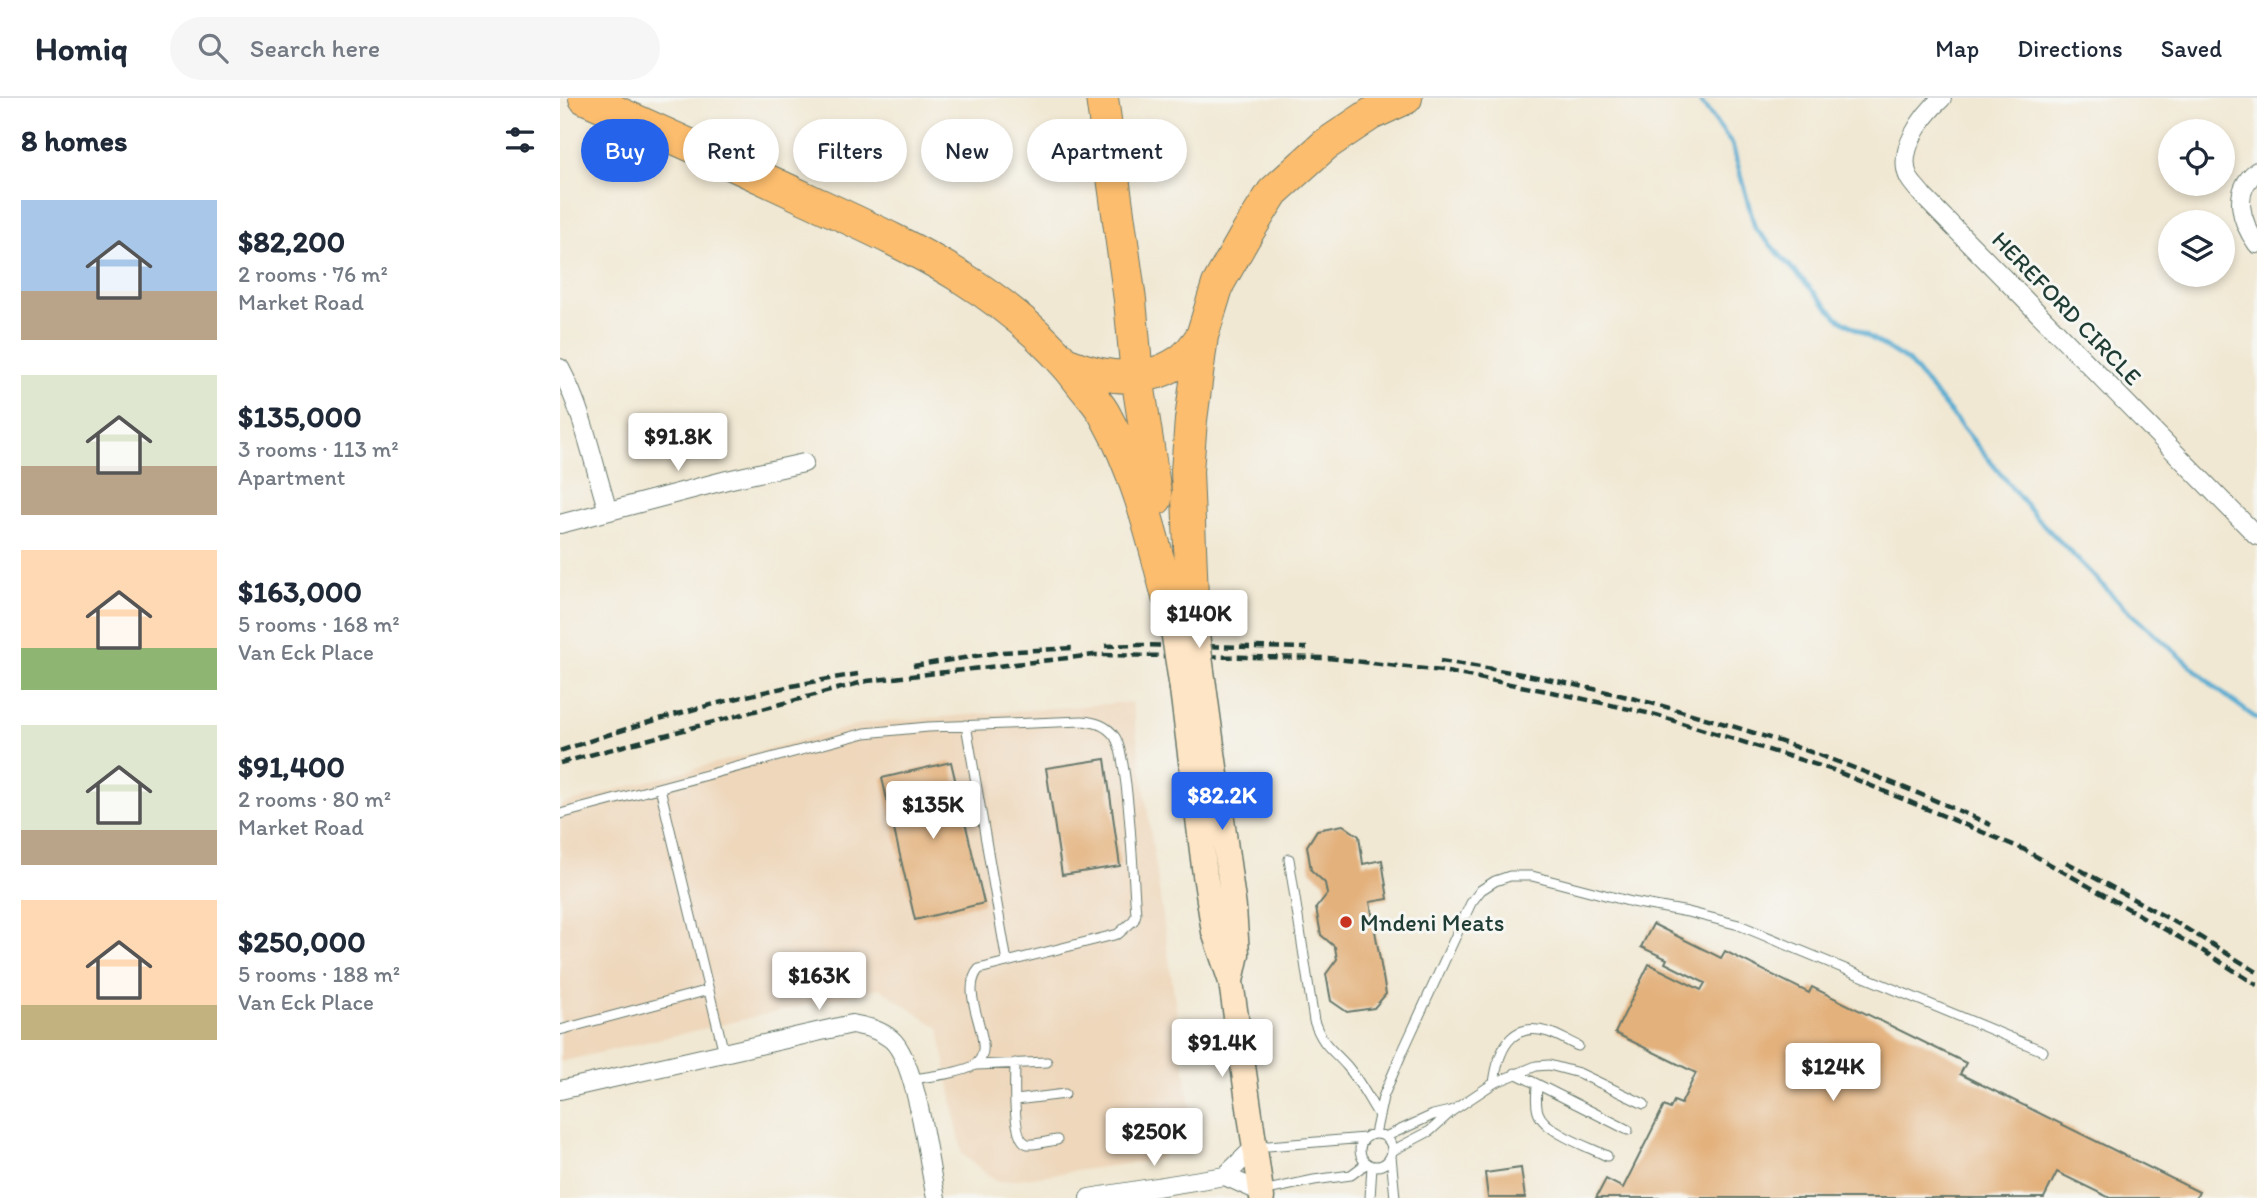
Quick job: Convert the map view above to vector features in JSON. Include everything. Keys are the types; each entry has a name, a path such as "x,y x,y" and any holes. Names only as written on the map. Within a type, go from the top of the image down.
{"highway":[{"path":"584,98 911,247 971,283 1023,319 1068,364 1106,416 1130,469 1181,606"},
{"path":"1181,606 1191,421 1202,336 1218,284 1273,192 1325,145 1371,114 1406,98"},
{"path":"1109,107 1152,351 1145,375"},
{"path":"1109,107 1130,300 1145,375 1181,606"},
{"path":"1068,364 1090,373 1114,377 1145,375 1185,357 1202,336"}],"street":[{"name":"HEREFORD CIRCLE","path":"1942,98 1923,120 1912,139 1905,162 1909,178 2257,536"},
{"path":"2257,171 2249,177 2241,194 2240,210 2247,229 2257,244"},
{"path":"560,368 580,412 608,511"},
{"path":"560,524 727,480 804,463"},
{"path":"1181,606 1193,688 1214,932 1231,982 1262,1195"},
{"path":"560,1090 852,1024 876,1028 892,1040 905,1056 913,1079 936,1198"},
{"path":"1088,1198 1225,1176 1255,1147"},
{"path":"1225,1176 1262,1195"}],"lane":[{"path":"560,814 865,733 966,725 1082,721 1097,723 1116,739 1124,771 1136,914 1134,920 1118,934 979,969 973,976 971,987 984,1046 982,1058 976,1065"},
{"path":"966,725 1007,962"},
{"path":"660,788 724,1053"},
{"path":"1289,859 1317,1028 1325,1045 1346,1065 1378,1114"},
{"path":"1374,1134 1378,1114 1401,1055 1471,903 1481,890 1510,876 1532,876 1632,902 1739,925 2043,1051"},
{"path":"560,1030 709,990"},
{"path":"1494,1083 1497,1061 1503,1047 1521,1032 1548,1032 1578,1046"},
{"path":"913,1079 976,1065 1048,1062"},
{"path":"1015,1063 1019,1136 1023,1142 1029,1144 1056,1140"},
{"path":"1262,1195 1314,1180 1351,1175 1370,1164 1383,1164 1391,1154 1430,1131 1452,1111 1494,1083 1536,1066 1549,1065 1579,1073 1644,1104"},
{"path":"1515,1073 1628,1130"},
{"path":"1537,1084 1538,1112 1543,1122 1607,1156"},
{"path":"1016,1100 1065,1094"},
{"path":"1385,1137 1424,1119 1452,1111"},
{"path":"1255,1147 1365,1138 1374,1134 1385,1137 1389,1140 1395,1198"},
{"path":"1365,1138 1361,1143 1360,1154 1370,1164 1370,1198"}],"shaded area":[{"path":"1132,702 1192,1119 1160,1159 997,1182 962,1154 939,1028 879,988 560,1062 560,805 865,723"}],"building":[{"path":"1105,759 1120,866 1062,875 1046,768"},
{"path":"951,762 984,903 915,920 882,778"},
{"name":"Mndeni Meats","path":"1343,825 1359,836 1363,864 1382,860 1388,899 1370,902 1386,994 1374,1008 1347,1012 1331,1001 1326,974 1337,959 1335,947 1321,935 1316,908 1327,894 1325,883 1311,870 1307,846 1317,830"},
{"path":"1653,924 1721,958 1725,951 1809,993 1812,987 1966,1063 1960,1074 2199,1192 2196,1198 2110,1198 2057,1172 2044,1198 1596,1198 1606,1179 1623,1188 1664,1106 1670,1109 1674,1101 1681,1104 1696,1073 1615,1033 1649,964 1701,990 1705,983 1665,963 1667,959 1641,947"},
{"path":"1521,1168 1525,1198 1488,1198 1485,1173"}],"waterway":[{"path":"1698,98 1732,144 1755,228 1837,317 1908,361 2036,517 2124,607 2218,690 2257,719"}],"railway":[{"path":"1105,646 1307,648"},
{"path":"913,666 1001,652 1073,648"},
{"path":"560,763 867,681 1094,655 1328,658 1442,671 1656,715 1833,770 2023,849 2203,951 2257,985"},
{"path":"1440,661 1582,686 1721,723 1858,769 1991,825"},
{"path":"560,751 708,706 782,688 858,674"},
{"path":"2066,862 2182,926 2257,972"}],"place":[{"name":"Mndeni Meats","path":"1346,922"}]}
